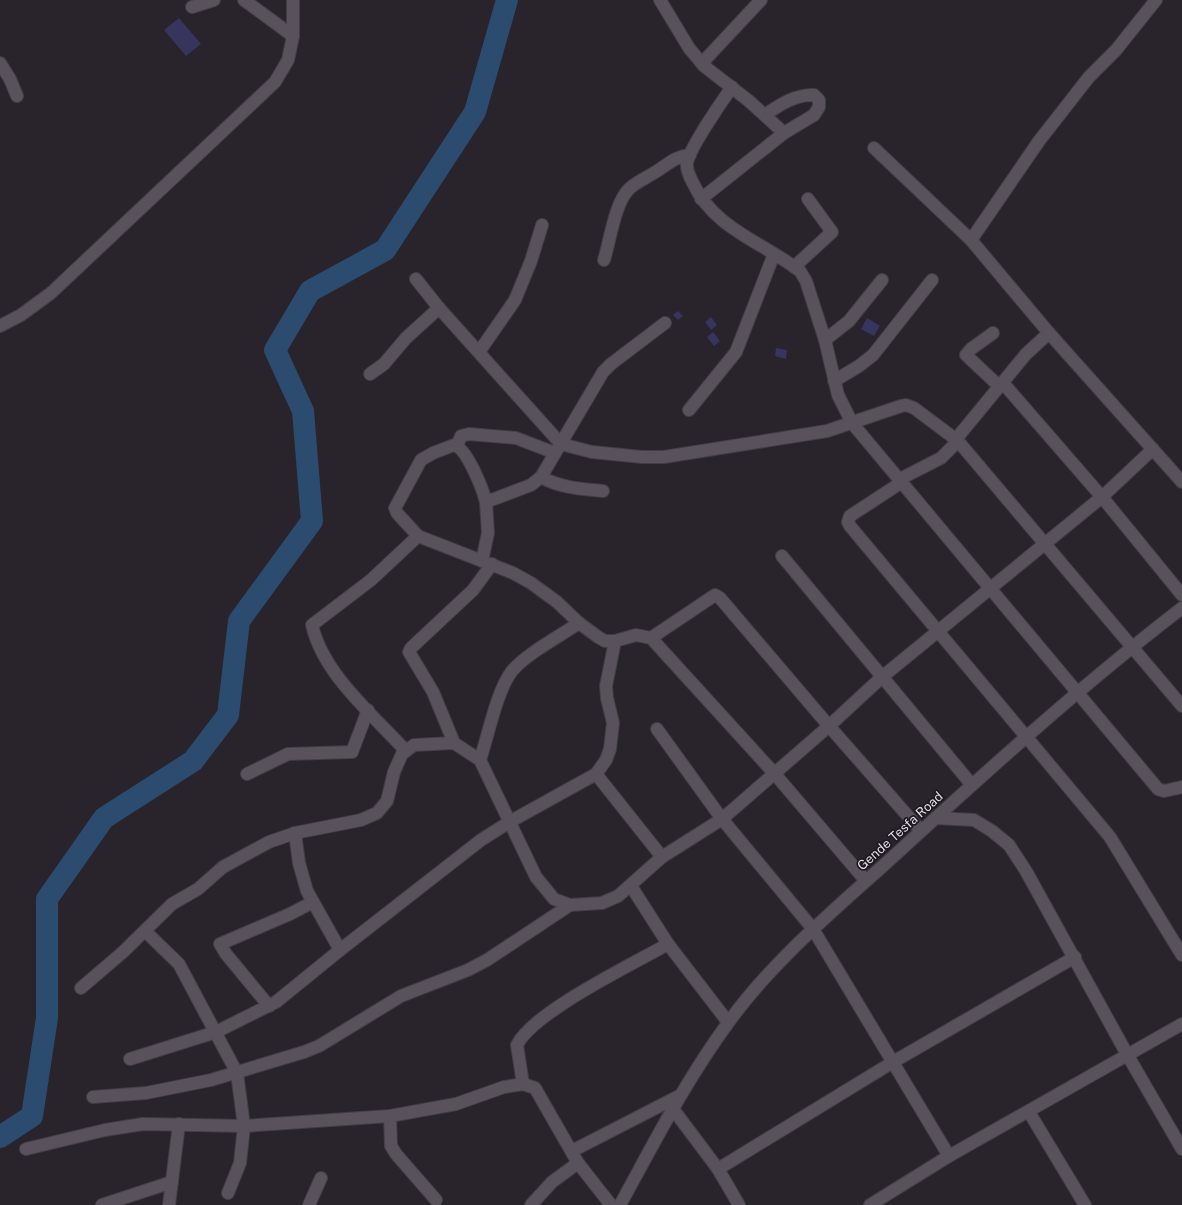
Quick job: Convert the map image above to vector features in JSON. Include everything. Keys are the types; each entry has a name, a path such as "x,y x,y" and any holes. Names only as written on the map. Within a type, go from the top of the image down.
{"street":[{"path":"192,7 214,0"},
{"path":"244,0 293,36"},
{"path":"0,326 21,315 51,293 275,82 288,60 293,36 293,0"},
{"path":"660,0 689,48 702,63 765,115 784,133"},
{"path":"702,63 761,0"},
{"path":"971,240 1036,145 1089,77 1116,50 1156,0"},
{"path":"0,63 10,79 17,96"},
{"path":"732,87 687,162 688,172 702,199 719,217 737,232 800,271 806,281 825,340 840,402 852,423 992,588 1158,789 1164,791 1182,787"},
{"path":"702,199 784,133 814,115 819,100 814,94 796,98 765,115"},
{"path":"874,148 971,240 1049,333 1182,482"},
{"path":"604,260 619,207 625,194 630,188 672,160 681,156 690,155"},
{"path":"794,267 832,232 808,199"},
{"path":"479,352 515,300 531,261 542,225"},
{"path":"689,410 736,352 774,254"},
{"path":"416,279 439,308 479,352 558,448"},
{"path":"825,340 849,320 882,280"},
{"path":"834,381 860,366 873,354 932,280"},
{"path":"370,374 384,364 406,338 439,308"},
{"path":"486,502 531,485 541,477 603,372 611,364 665,323"},
{"path":"993,333 971,348 966,355 1001,385 1102,497 1182,595"},
{"path":"1049,333 1026,354 941,458 901,481 850,516 848,522 937,631 1110,837 1182,956"},
{"path":"457,446 461,436 469,434 516,438 558,448 642,457 664,457 721,449 764,440 805,435 852,423 906,405 923,413 957,440 1182,706"},
{"path":"457,446 461,449 481,483 486,502 488,533 487,563 473,590 411,648 409,652 433,692 454,743 480,760 511,821 536,877 554,898 570,905 602,903 618,896 662,857 722,818 937,631 992,588 1102,497 1153,449"},
{"path":"457,446 433,453 421,460 395,508 397,513 418,536 487,563 531,583 557,602 579,623 605,641 615,642 636,635 651,638 774,773 866,881"},
{"path":"541,477 551,482 574,489 603,491"},
{"path":"406,751 350,690 327,661 319,647 312,625 371,580 418,536"},
{"path":"782,556 972,785"},
{"path":"651,638 715,595 720,598 732,610 829,726 921,831"},
{"name":"Gende Tesfa Road","path":"620,1205 679,1096 728,1022 751,993 813,929 1026,736 1132,647 1182,608"},
{"path":"480,760 504,684 511,671 521,662 579,623"},
{"path":"130,1059 216,1032 269,1006 285,996 340,950 475,844 511,821 596,774 606,760 610,749 613,723 607,698 606,686 615,642"},
{"path":"247,774 288,754 352,752 368,710"},
{"path":"657,729 722,818 813,929 949,1156"},
{"path":"81,988 145,931 172,904 198,889 223,867 269,842 295,833 361,820 376,813 387,802 394,772 402,754 414,745 454,743"},
{"path":"596,774 662,857"},
{"path":"936,818 974,820 992,831 1009,845 1026,871 1075,957 1128,1056 1180,1142"},
{"path":"295,833 299,863 307,891 340,950"},
{"path":"631,886 668,944 728,1022"},
{"path":"269,1006 226,954 220,944 290,914 313,902"},
{"path":"93,1097 146,1093 188,1085 236,1073 319,1046 401,996 468,970 487,960 570,905"},
{"path":"145,931 179,964 216,1032 236,1073 244,1126 240,1163 228,1193"},
{"path":"523,1084 517,1045 525,1032 548,1013 668,944"},
{"path":"718,1169 894,1062 1075,957"},
{"path":"870,1205 949,1156 1128,1056 1182,1024"},
{"path":"26,1149 112,1129 148,1123 244,1126 390,1116 456,1104 504,1086 523,1084 535,1088 578,1163 611,1205"},
{"path":"572,1151 679,1096"},
{"path":"673,1109 718,1169 739,1205"},
{"path":"1029,1112 1085,1205"},
{"path":"390,1116 391,1146 396,1154 436,1200"},
{"path":"169,1205 179,1124"},
{"path":"531,1205 552,1182 578,1163"},
{"path":"309,1205 321,1178"},
{"path":"102,1205 172,1182"}],"building":[{"path":"179,18 201,44 186,56 164,30"},
{"path":"678,311 683,316 678,320 673,315"},
{"path":"711,317 717,325 711,330 705,322"},
{"path":"867,318 880,326 874,336 861,329"},
{"path":"713,332 720,341 714,346 707,337"},
{"path":"776,348 787,350 786,359 775,356"}],"waterway":[{"path":"0,1137 32,1116 47,1018 47,899 104,818 193,761 228,715 239,621 312,521 303,411 275,350 310,291 385,250 475,112 507,0"}]}
